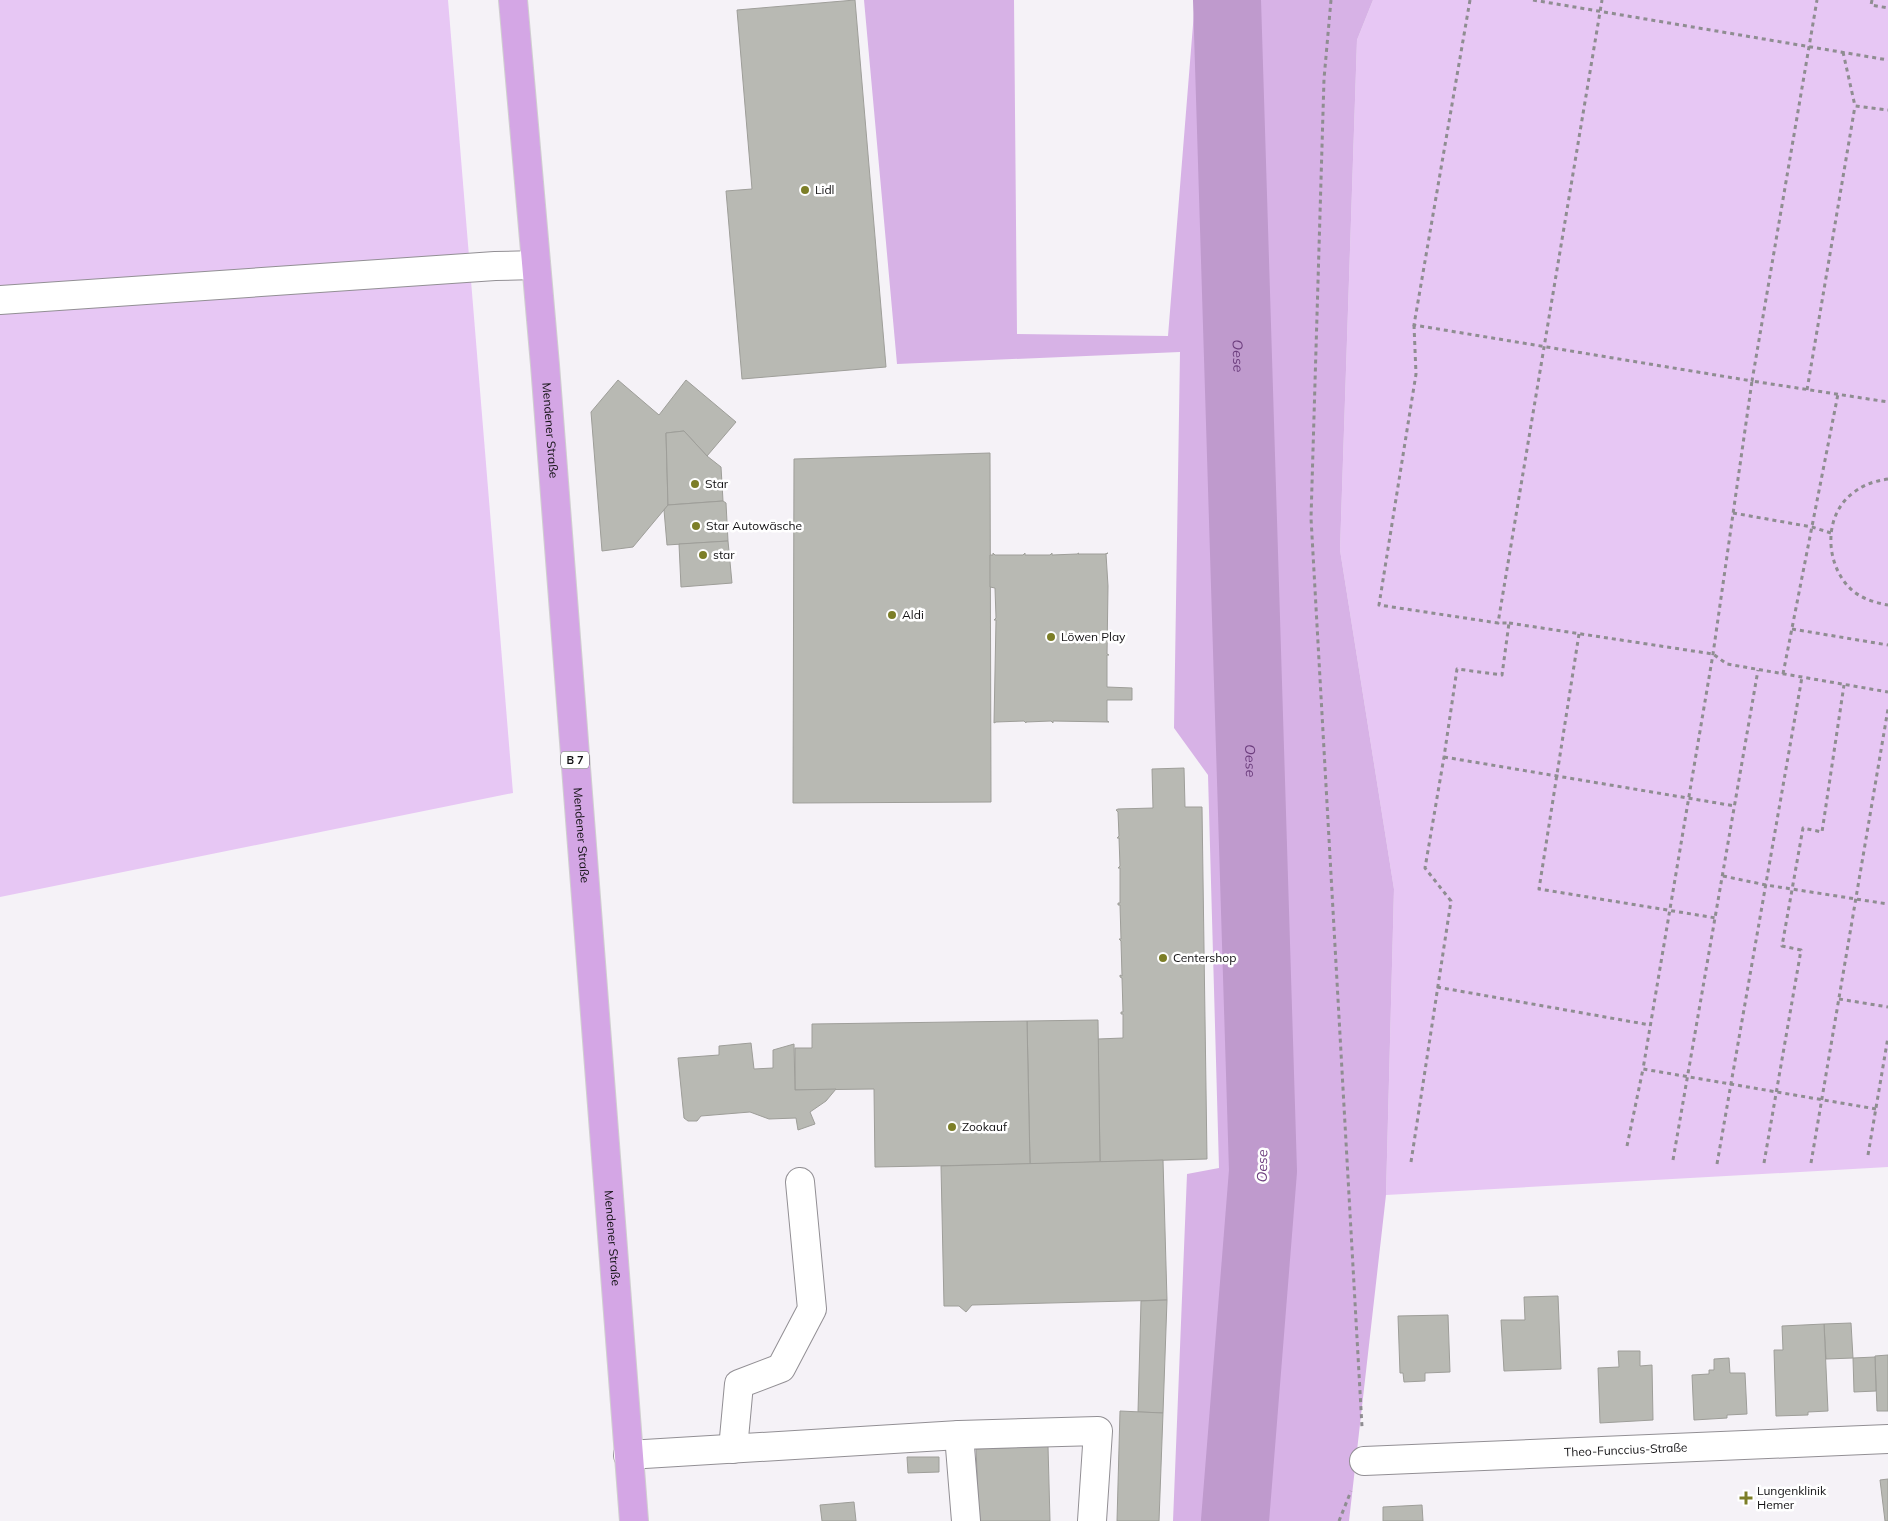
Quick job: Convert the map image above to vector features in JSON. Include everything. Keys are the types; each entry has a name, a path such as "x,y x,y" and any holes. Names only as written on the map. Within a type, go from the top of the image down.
{"main road":[{"name":"Mendener Straße","path":"514,0 545,365 634,1521"}],"street":[{"path":"0,300 486,266 536,265"},
{"path":"732,1449 739,1384 781,1368 812,1309 800,1182"},
{"path":"628,1454 959,1435 1098,1431 1092,1521"},
{"path":"959,1435 966,1521"},
{"name":"Theo-Funccius-Straße","path":"1364,1461 1888,1439"}],"path":[{"path":"1331,0 1324,79 1310,518 1364,1461"},
{"path":"1470,0 1414,325 1416,374 1379,606 1509,623 1713,654 1727,664 1888,692"},
{"path":"1533,0 1888,60"},
{"path":"1498,623 1602,0"},
{"path":"1627,1146 1643,1069 1689,799 1713,654 1752,381 1817,0"},
{"path":"1872,0 1871,5 1888,8"},
{"path":"1806,390 1855,106 1843,52"},
{"path":"1855,106 1888,110"},
{"path":"1414,325 1888,402"},
{"path":"1784,674 1838,394"},
{"path":"1888,479 1871,482 1852,493 1838,511 1831,533 1832,555 1839,575 1854,592 1873,602 1888,605"},
{"path":"1733,513 1812,527 1831,533"},
{"path":"1411,1162 1451,901 1425,868 1457,669 1502,674 1509,623"},
{"path":"1792,629 1888,645"},
{"path":"1578,634 1540,889 1716,918"},
{"path":"1673,1160 1758,670"},
{"path":"1717,1164 1802,677"},
{"path":"1764,1163 1801,950 1782,946 1803,828 1822,832 1844,685"},
{"path":"1811,1163 1888,709"},
{"path":"1444,757 1735,806"},
{"path":"1723,876 1766,885 1888,904"},
{"path":"1437,987 1650,1025"},
{"path":"1839,999 1888,1007"},
{"path":"1868,1155 1888,1037"},
{"path":"1643,1069 1876,1109"}],"shaded area":[{"path":"0,0 448,0 513,793 0,897"},
{"path":"864,0 1014,0 1017,334 1168,336 1195,0 1373,0 1357,40 1340,550 1394,889 1386,1195 1349,1521 1173,1521 1187,1174 1219,1168 1208,775 1174,728 1180,352 897,364"},
{"path":"1373,0 1888,0 1888,1167 1386,1195 1394,889 1340,550 1357,40"}],"building":[{"name":"Lidl","path":"855,0 886,367 742,379 726,191 752,189 737,10"},
{"path":"618,380 659,415 686,380 736,422 707,456 684,431 666,433 668,505 633,547 602,551 591,412"},
{"name":"Star","path":"684,431 707,456 721,467 723,501 668,505 666,433"},
{"name":"Aldi","path":"990,453 991,802 793,803 794,459"},
{"name":"Star Autowäsche","path":"723,501 726,503 728,541 667,545 664,510 668,505"},
{"path":"728,541 732,583 681,587 679,544"},
{"name":"Löwen Play","path":"993,553 995,555 1023,555 1025,553 1025,555 1050,555 1052,553 1052,555 1108,553 1106,554 1108,586 1107,654 1109,655 1107,655 1107,687 1132,688 1132,700 1107,700 1107,721 1109,722 1053,721 1053,723 1051,721 1026,723 1024,721 994,723 996,620 994,620 996,618 995,588 990,587 990,555 993,555"},
{"name":"Centershop","path":"1184,768 1185,807 1202,807 1207,1159 1100,1162 1098,1039 1123,1038 1123,1014 1121,1014 1123,1012 1122,978 1120,977 1120,975 1122,976 1121,941 1119,939 1121,939 1120,905 1118,905 1120,903 1120,868 1118,868 1120,866 1119,838 1117,838 1119,836 1118,812 1116,810 1153,808 1152,769"},
{"path":"1098,1020 1100,1162 1030,1164 1027,1021"},
{"name":"Zookauf","path":"1027,1021 1030,1164 875,1167 874,1089 795,1090 795,1048 812,1048 812,1024"},
{"path":"751,1043 754,1069 773,1068 773,1050 794,1044 795,1090 836,1089 826,1101 810,1112 815,1124 798,1130 796,1118 769,1119 750,1112 701,1116 697,1121 688,1121 684,1118 678,1058 719,1055 719,1046"},
{"path":"1163,1160 1167,1300 972,1305 966,1312 959,1306 944,1306 941,1166"},
{"path":"1558,1296 1561,1369 1504,1371 1501,1320 1525,1320 1524,1297"},
{"path":"1167,1300 1163,1413 1138,1412 1141,1301"},
{"path":"1448,1315 1450,1372 1425,1373 1425,1381 1404,1382 1403,1373 1400,1373 1398,1316"},
{"path":"1851,1323 1853,1358 1826,1359 1824,1324"},
{"path":"1824,1324 1828,1411 1808,1412 1808,1415 1776,1416 1774,1350 1783,1350 1782,1326"},
{"path":"1618,1351 1640,1351 1640,1366 1652,1365 1653,1420 1600,1423 1598,1368 1619,1367"},
{"path":"1888,1355 1888,1411 1877,1411 1875,1356"},
{"path":"1875,1357 1876,1391 1854,1392 1853,1358"},
{"path":"1729,1358 1730,1373 1745,1373 1747,1414 1727,1415 1727,1418 1694,1420 1692,1375 1709,1374 1709,1370 1714,1370 1714,1359"},
{"path":"1120,1411 1163,1413 1159,1521 1117,1521"},
{"path":"1048,1446 1050,1521 979,1521 976,1449"},
{"path":"907,1457 939,1457 939,1472 908,1473"},
{"path":"1888,1479 1888,1521 1885,1521 1880,1480"},
{"path":"854,1502 856,1521 822,1521 820,1505"},
{"path":"1422,1505 1423,1521 1383,1521 1383,1507"}],"waterway":[{"name":"Oese","path":"1227,0 1263,1171 1235,1521"}],"place":[{"name":"Lidl","path":"805,190"},
{"name":"Star","path":"695,484"},
{"name":"Star Autowäsche","path":"696,526"},
{"name":"star","path":"703,555"},
{"name":"Aldi","path":"892,615"},
{"name":"Löwen Play","path":"1051,637"},
{"name":"Centershop","path":"1163,958"},
{"name":"Zookauf","path":"952,1127"},
{"name":"Lungenklinik Hemer","path":"1746,1498"}]}
